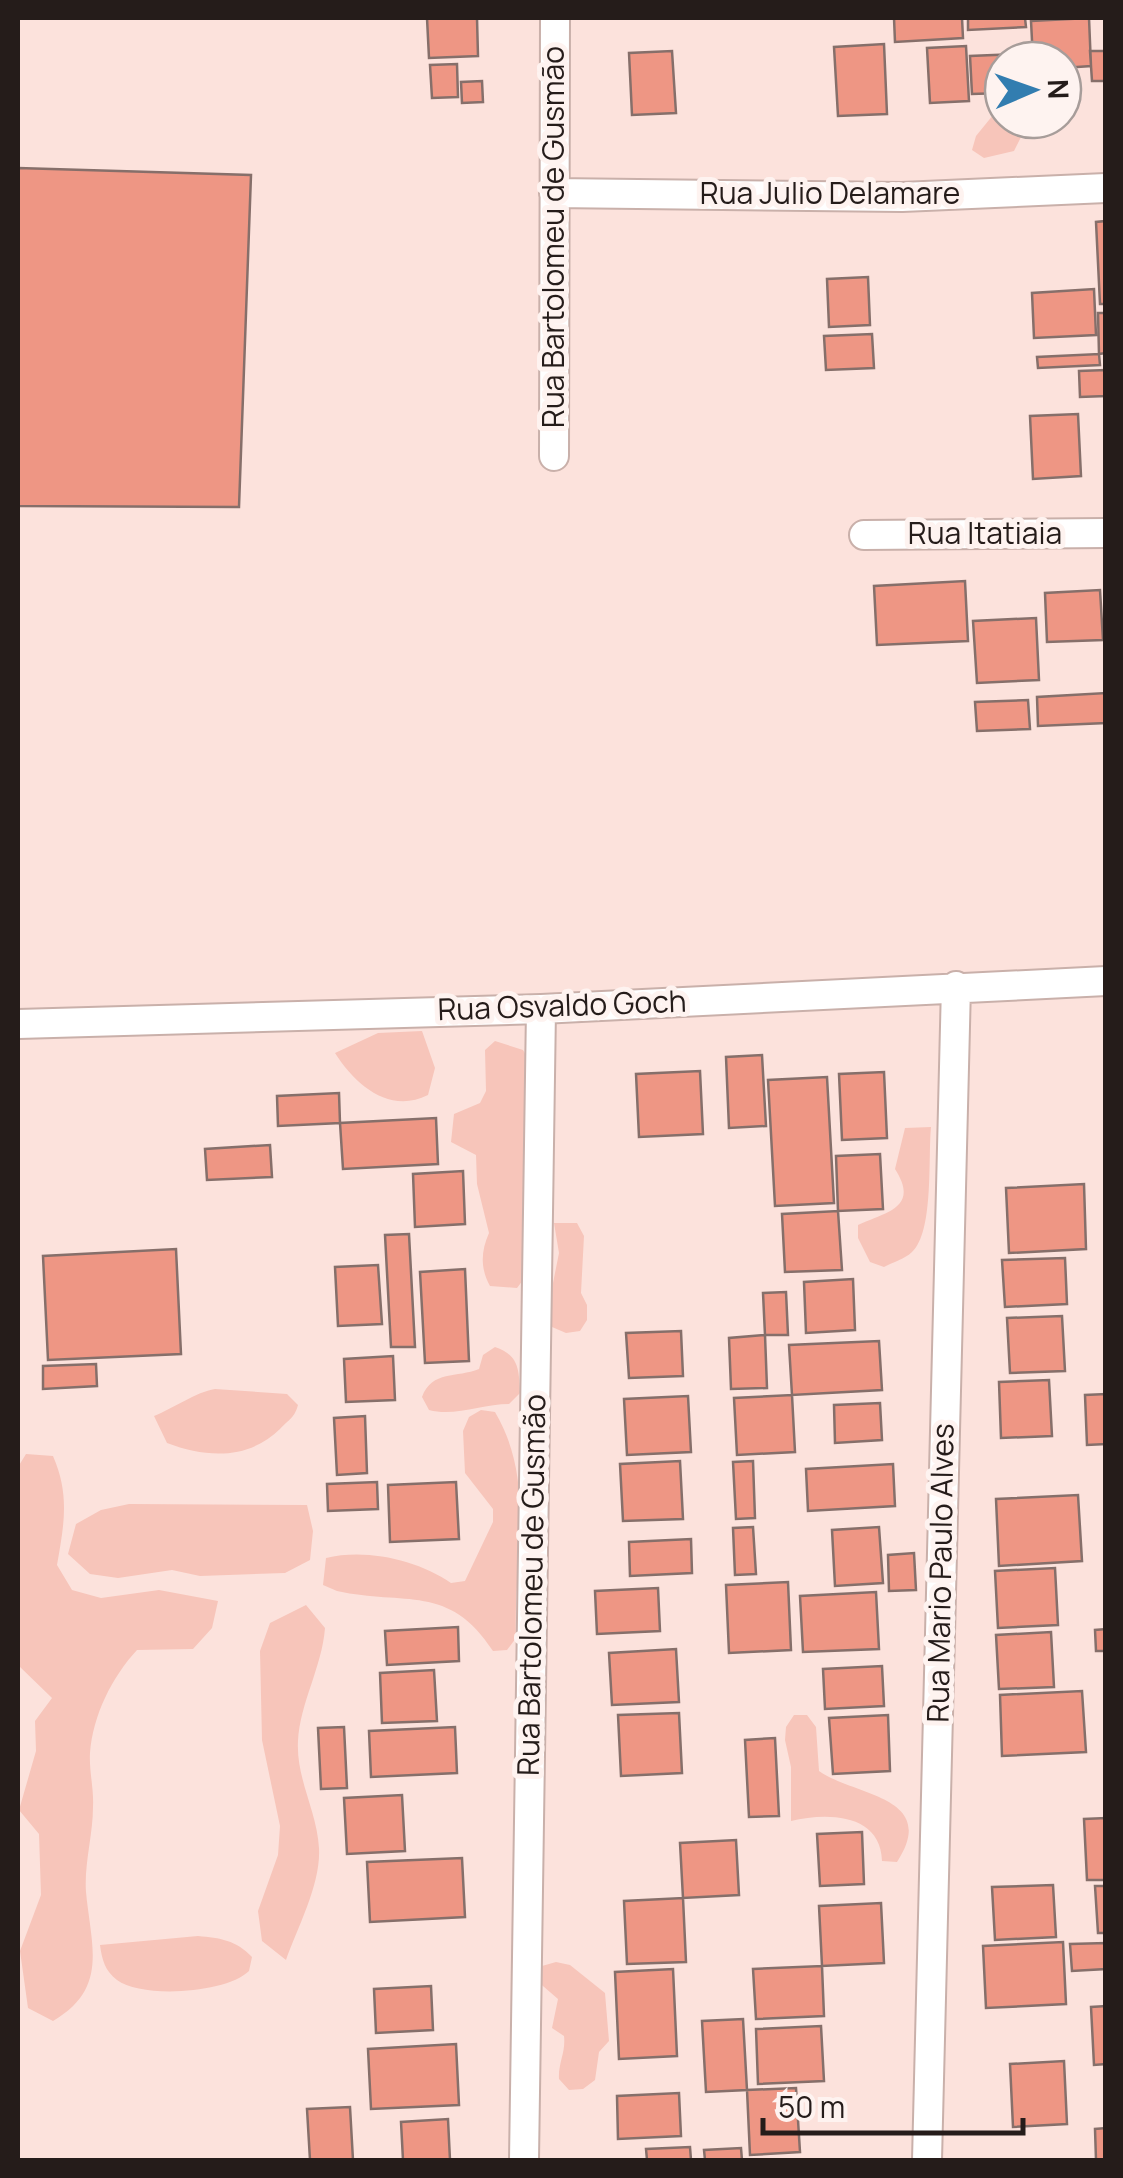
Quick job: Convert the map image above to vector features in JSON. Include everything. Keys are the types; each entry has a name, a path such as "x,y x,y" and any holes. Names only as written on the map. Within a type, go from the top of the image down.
{"street":[{"name":"Rua Bartolomeu de Gusmão","path":"554,18 554,456"},
{"name":"Rua Julio Delamare","path":"554,193 902,198 1106,188"},
{"name":"Rua Itatiaia","path":"864,535 1106,533"},
{"name":"Rua Osvaldo Goch","path":"18,1024 540,1009 1106,981"},
{"name":"Rua Mario Paulo Alves","path":"927,2160 956,986"},
{"name":"Rua Bartolomeu de Gusmão","path":"524,2160 540,1009"}],"shaded area":[{"path":"983,127 983,140 1020,140 1014,151 984,158 972,150"},
{"path":"422,1031 435,1068 428,1095 414,1100 387,1099 375,1094 353,1076 335,1053 378,1033"},
{"path":"495,1041 523,1050 530,1062 526,1276 517,1288 490,1286 484,1273 484,1246 489,1233 477,1184 476,1155 451,1142 454,1114 480,1103 486,1091 485,1050"},
{"path":"931,1127 929,1193 919,1242 909,1254 884,1267 870,1262 858,1238 858,1225 889,1212 902,1200 902,1182 895,1169 905,1128"},
{"path":"554,1223 577,1223 584,1236 581,1293 587,1305 587,1320 580,1331 566,1333 552,1327 547,1313 559,1253"},
{"path":"495,1347 509,1354 518,1370 520,1393 509,1404 448,1412 429,1410 422,1397 432,1382 479,1369 483,1355"},
{"path":"215,1389 287,1394 298,1405 291,1419 268,1439 241,1451 197,1452 167,1443 154,1416"},
{"path":"481,1410 495,1412 516,1466 520,1523 516,1638 507,1650 493,1651 460,1615 442,1606 337,1591 323,1585 326,1558 358,1554 407,1562 451,1583 465,1581 493,1522 493,1509 465,1473 463,1431 469,1417"},
{"path":"26,1454 53,1456 58,1470 64,1510 57,1565 72,1590 101,1598 159,1590 218,1601 212,1628 193,1649 137,1650 112,1684 100,1711 90,1753 93,1807 86,1892 92,1964 82,1995 53,2021 28,2008 20,1951 41,1895 39,1834 19,1810 36,1751 35,1721 52,1698 18,1665 18,1467"},
{"path":"129,1504 307,1505 313,1531 310,1560 285,1573 200,1576 172,1570 118,1578 90,1574 68,1554 76,1524 101,1510"},
{"path":"306,1605 325,1628 298,1741 319,1862 313,1890 286,1960 262,1941 258,1911 278,1855 280,1826 262,1740 260,1651 270,1623"},
{"path":"794,1715 807,1715 816,1727 819,1771 887,1801 900,1811 908,1823 907,1840 897,1862 882,1861 879,1845 863,1825 836,1817 791,1821 791,1767 785,1740 786,1727"},
{"path":"198,1936 240,1947 252,1957 249,1971 204,1989 145,1990 113,1977 100,1945"},
{"path":"556,1962 570,1965 605,1993 609,2041 599,2052 595,2080 583,2089 569,2090 559,2079 564,2036 552,2028 558,1999 536,1980 542,1966"}],"building":[{"path":"427,18 477,18 478,56 429,58"},
{"path":"894,18 962,18 963,38 895,42"},
{"path":"968,18 1025,18 1026,27 968,30"},
{"path":"1089,18 1091,66 1083,67 1083,40 1032,40 1031,21"},
{"path":"884,44 887,114 838,116 834,47"},
{"path":"966,46 969,101 930,103 927,48"},
{"path":"672,51 676,113 632,115 629,53"},
{"path":"1090,51 1106,51 1106,81 1092,81"},
{"path":"983,55 983,94 972,94 970,56"},
{"path":"457,64 458,97 432,98 430,65"},
{"path":"482,81 483,102 462,103 461,82"},
{"path":"18,168 251,175 239,507 18,506"},
{"path":"1106,221 1106,304 1100,304 1096,222"},
{"path":"868,277 870,325 829,327 827,279"},
{"path":"1094,289 1096,335 1034,338 1032,293"},
{"path":"1098,313 1106,313 1106,353 1099,354"},
{"path":"872,334 874,368 826,370 824,336"},
{"path":"1099,354 1100,365 1038,368 1037,357"},
{"path":"1106,370 1106,396 1080,397 1079,371"},
{"path":"1078,414 1081,476 1033,479 1030,416"},
{"path":"965,581 968,641 877,645 874,586"},
{"path":"1100,590 1103,640 1047,642 1045,593"},
{"path":"1036,618 1039,680 977,683 973,621"},
{"path":"1106,693 1106,723 1038,726 1037,697"},
{"path":"1028,700 1030,729 977,731 975,702"},
{"path":"762,1055 766,1126 729,1128 726,1057"},
{"path":"700,1071 703,1134 639,1137 636,1074"},
{"path":"884,1072 887,1138 842,1140 839,1074"},
{"path":"827,1077 834,1203 775,1206 768,1080"},
{"path":"339,1093 340,1123 278,1126 277,1096"},
{"path":"436,1118 438,1164 343,1169 340,1123"},
{"path":"270,1145 272,1177 207,1180 205,1149"},
{"path":"880,1154 883,1209 838,1211 836,1156"},
{"path":"463,1171 465,1224 415,1227 413,1174"},
{"path":"1084,1184 1086,1249 1009,1253 1006,1188"},
{"path":"838,1211 842,1270 785,1272 782,1214"},
{"path":"409,1234 415,1347 391,1347 385,1235"},
{"path":"176,1249 181,1354 48,1360 43,1256"},
{"path":"1065,1258 1067,1304 1005,1307 1002,1260"},
{"path":"378,1265 382,1324 338,1326 335,1267"},
{"path":"465,1269 469,1361 425,1363 420,1272"},
{"path":"853,1279 855,1330 806,1333 804,1282"},
{"path":"786,1292 788,1335 765,1335 763,1293"},
{"path":"1062,1316 1065,1371 1010,1373 1007,1318"},
{"path":"681,1331 683,1376 629,1378 626,1333"},
{"path":"765,1335 767,1388 731,1389 729,1338"},
{"path":"879,1341 882,1390 792,1395 789,1345"},
{"path":"393,1356 395,1400 346,1402 344,1359"},
{"path":"96,1364 97,1386 43,1389 43,1366"},
{"path":"1049,1380 1052,1436 1001,1438 999,1382"},
{"path":"1106,1394 1106,1444 1087,1445 1085,1395"},
{"path":"792,1395 795,1452 737,1455 734,1398"},
{"path":"688,1396 691,1452 627,1455 624,1399"},
{"path":"880,1403 882,1440 835,1443 834,1405"},
{"path":"365,1416 367,1473 337,1475 334,1418"},
{"path":"680,1461 683,1519 623,1521 620,1464"},
{"path":"753,1461 755,1518 736,1519 733,1462"},
{"path":"893,1464 895,1506 808,1511 806,1469"},
{"path":"377,1482 378,1509 328,1511 327,1484"},
{"path":"456,1482 459,1539 390,1542 388,1485"},
{"path":"1078,1495 1082,1561 999,1566 996,1499"},
{"path":"753,1527 756,1574 735,1575 733,1528"},
{"path":"879,1527 883,1583 835,1586 832,1530"},
{"path":"691,1539 692,1573 630,1576 629,1542"},
{"path":"914,1553 916,1590 889,1591 888,1555"},
{"path":"1055,1568 1058,1625 998,1628 995,1571"},
{"path":"788,1582 791,1650 729,1653 726,1585"},
{"path":"658,1588 660,1631 597,1634 595,1591"},
{"path":"876,1592 879,1649 803,1652 800,1596"},
{"path":"458,1627 459,1661 387,1665 385,1631"},
{"path":"1106,1629 1106,1651 1096,1651 1095,1630"},
{"path":"1051,1632 1054,1687 999,1689 996,1635"},
{"path":"676,1649 679,1702 612,1705 609,1653"},
{"path":"882,1666 884,1706 825,1709 823,1669"},
{"path":"434,1670 437,1721 382,1723 380,1673"},
{"path":"1082,1691 1086,1752 1002,1756 1000,1695"},
{"path":"679,1713 682,1773 621,1776 618,1715"},
{"path":"888,1715 890,1771 833,1774 829,1718"},
{"path":"344,1727 347,1788 321,1789 318,1728"},
{"path":"455,1727 457,1773 371,1777 369,1731"},
{"path":"775,1738 779,1816 749,1817 745,1740"},
{"path":"402,1795 405,1851 347,1854 344,1798"},
{"path":"1106,1818 1106,1880 1087,1880 1084,1819"},
{"path":"862,1832 864,1884 820,1886 817,1834"},
{"path":"736,1840 739,1895 683,1898 680,1843"},
{"path":"462,1858 465,1917 370,1922 367,1862"},
{"path":"1053,1885 1056,1937 995,1940 992,1887"},
{"path":"1095,1886 1106,1886 1106,1933 1098,1933"},
{"path":"683,1898 686,1962 627,1964 624,1901"},
{"path":"881,1903 884,1963 822,1966 819,1906"},
{"path":"1063,1942 1066,2004 986,2008 983,1946"},
{"path":"1106,1943 1106,1969 1072,1971 1070,1944"},
{"path":"822,1966 824,2016 756,2019 753,1969"},
{"path":"673,1969 677,2056 619,2059 615,1972"},
{"path":"431,1986 433,2030 376,2033 374,1989"},
{"path":"1106,2006 1106,2064 1094,2065 1091,2007"},
{"path":"743,2019 747,2090 706,2092 702,2021"},
{"path":"821,2026 824,2081 758,2084 756,2029"},
{"path":"456,2044 459,2105 371,2109 368,2049"},
{"path":"1064,2061 1067,2124 1013,2127 1010,2064"},
{"path":"796,2088 800,2152 750,2155 747,2090"},
{"path":"679,2093 681,2136 618,2139 617,2096"},
{"path":"350,2107 353,2160 310,2160 307,2109"},
{"path":"448,2119 450,2160 403,2160 401,2122"},
{"path":"1106,2128 1106,2160 1096,2160 1095,2129"},
{"path":"690,2147 691,2160 647,2160 646,2149"},
{"path":"741,2148 742,2160 705,2160 704,2150"}]}
